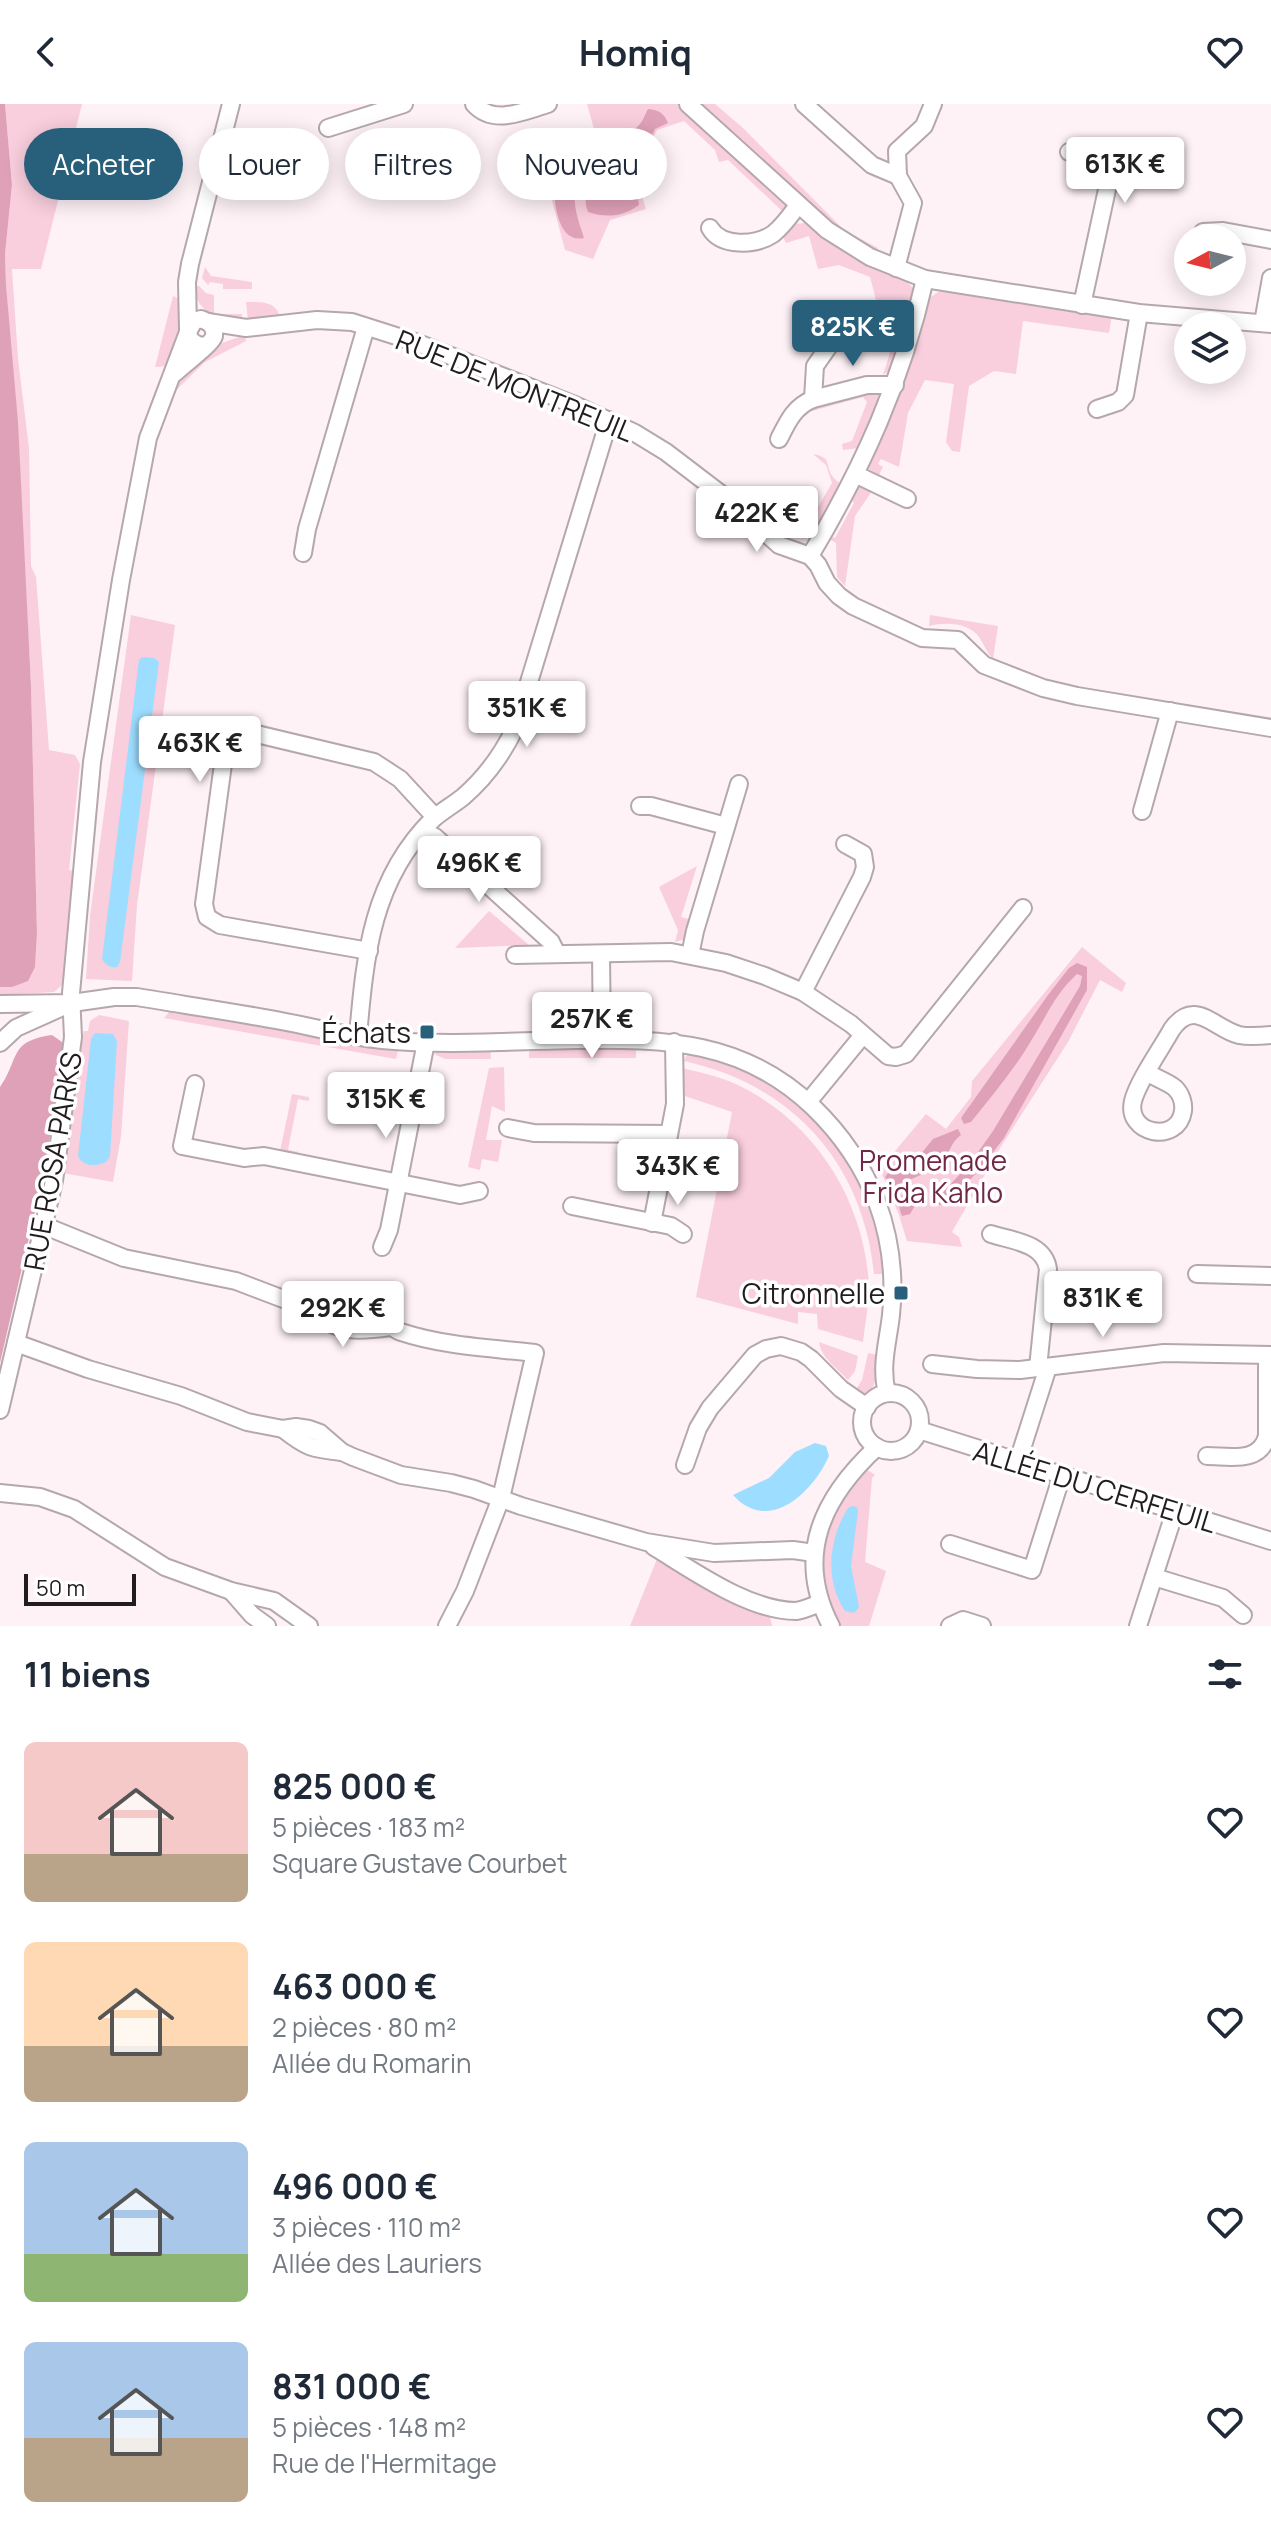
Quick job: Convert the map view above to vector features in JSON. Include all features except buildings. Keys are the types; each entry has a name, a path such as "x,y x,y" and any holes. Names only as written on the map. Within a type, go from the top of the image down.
{"street":[{"path":"187,293 214,332 208,344 194,344 188,330 187,293 190,264 231,104"},
{"path":"328,128 404,104"},
{"path":"474,104 496,116 548,104"},
{"path":"688,104 838,239 925,279 1139,313 1267,324 1271,278"},
{"path":"804,104 872,165 898,176"},
{"path":"896,268 913,203 898,176 897,151 924,126 933,104"},
{"path":"1069,152 1105,164 1111,171 1082,305"},
{"path":"710,228 723,241 762,239 775,232 798,205"},
{"path":"1246,235 1271,240"},
{"path":"925,279 895,385 857,475 810,556 827,583 843,599 911,635 958,640 984,665 1043,688 1271,728"},
{"path":"1097,409 1118,402 1125,395 1139,313"},
{"path":"188,330 196,320 208,321"},
{"name":"RUE DE MONTREUIL","path":"208,321 246,328 317,320 352,322 383,330 509,377 609,420 666,452 725,497 779,545 810,556"},
{"path":"303,553 307,529 366,327"},
{"name":"RUE DE MONTREUIL","path":"171,376 208,344 246,328"},
{"name":"RUE ROSA PARKS","path":"0,1410 54,1181 73,1037 73,960 92,762 115,614 143,457 153,419 188,330"},
{"path":"813,399 815,366 829,346"},
{"path":"779,439 785,425 803,403 867,385 895,385"},
{"path":"358,1036 369,951 377,912 389,879 401,857 435,817 462,798 488,771 515,728 609,420"},
{"path":"857,475 907,499"},
{"path":"1142,811 1170,711"},
{"path":"369,951 220,925 207,917 204,904 226,742 234,734 244,731 374,762 400,779 435,817"},
{"path":"690,955 739,784"},
{"path":"640,806 651,806 726,826"},
{"path":"423,831 435,837 551,942 557,954"},
{"path":"803,992 865,867 863,854 845,844"},
{"path":"515,955 671,952 745,969 803,992 851,1024 888,1056 896,1057 906,1054 1023,908"},
{"path":"601,954 602,1040"},
{"path":"0,1004 72,1003 137,997 380,1040 674,1042 710,1049 749,1064 790,1087 808,1102 849,1149 870,1185 883,1220 892,1276 891,1315 883,1364 887,1393"},
{"path":"0,1043 16,1028 72,1003"},
{"path":"1148,1073 1172,1029 1188,1017 1206,1017 1238,1035 1271,1035"},
{"path":"808,1102 863,1035"},
{"path":"382,1247 389,1230 426,1042"},
{"path":"652,1223 675,1104 674,1042"},
{"path":"195,1084 182,1146 244,1158 264,1156 460,1195 479,1191"},
{"path":"508,1128 534,1133 669,1134"},
{"path":"572,1206 671,1226 683,1234"},
{"path":"45,1226 124,1258 236,1281 315,1311 357,1309 378,1316 400,1332 457,1345 535,1353 501,1498 465,1591 447,1626"},
{"path":"991,1234 1033,1247 1046,1259 1048,1269 1043,1368 1018,1461"},
{"path":"1197,1274 1271,1276"},
{"path":"16,1343 88,1369 181,1396 247,1422 320,1433 342,1452 401,1475 451,1483 646,1542 714,1553 793,1550 814,1553"},
{"path":"685,1465 698,1428 710,1408 747,1363 766,1349 781,1346 801,1352 841,1389 867,1407"},
{"path":"932,1364 977,1369 1043,1368 1164,1353 1269,1355 1267,1436 1264,1446 1252,1456 1207,1456"},
{"path":"887,1393 901,1394 912,1401 919,1413 919,1430 913,1441 889,1451 869,1440 863,1427 867,1407 875,1398 887,1393"},
{"name":"ALLÉE DU CERFEUIL","path":"919,1430 1271,1541"},
{"path":"831,1626 820,1603 815,1578 814,1553 820,1526 830,1501 877,1447"},
{"path":"950,1544 1032,1570 1062,1475"},
{"path":"0,1493 40,1497 74,1509 165,1567 231,1591 274,1601 309,1626"},
{"path":"1138,1626 1175,1511"},
{"path":"646,1542 713,1582 762,1605 800,1611 820,1603"},
{"path":"1154,1577 1223,1598 1243,1615"},
{"path":"231,1591 252,1615 267,1626"},
{"path":"950,1626 963,1620 982,1626"}],"green space":[{"path":"5,104 82,104 76,128 24,128 24,200 58,200 41,269 12,269 18,359 29,448 31,566 36,577 49,750 75,755 80,764 69,870 74,871 62,985 54,992 0,995 0,987 12,987 35,967 37,934 31,686 6,285 5,254 12,185"},
{"path":"587,104 679,104 789,205 784,211 781,210 728,160 719,162 715,150 684,121 663,128 594,128"},
{"path":"698,104 715,104 844,230 878,248 876,251 844,237"},
{"path":"552,200 643,200 646,209 610,220 593,259 565,250"},
{"path":"805,223 845,251 903,278 913,288 914,296 901,351 883,375 890,353 870,277 839,265 818,269 809,236 786,243 782,235 792,224"},
{"path":"205,267 211,276 252,282 252,289 223,289 223,284 210,282 208,285 202,278"},
{"path":"193,286 214,295 214,314 242,314 242,321 224,318 210,313 204,309"},
{"path":"947,290 1112,315 1109,333 1023,321 1016,374 994,371 969,386 960,452 952,451 946,442 954,384 925,380 908,413 899,467 881,459 878,464 883,467 879,475 869,469 869,465 899,398 920,325 931,297"},
{"path":"173,296 181,300 181,328 167,366 155,367"},
{"path":"246,302 272,305 280,318 248,321"},
{"path":"245,335 246,341 205,362 169,397 182,373 199,357 222,343"},
{"path":"880,391 860,448 843,450 842,444 852,441 867,402 863,397 801,414 804,410 848,393"},
{"path":"813,454 826,460 833,477 843,486 817,531 809,527 779,531 776,529 811,519 832,483 826,465"},
{"path":"857,488 871,489 855,516 845,586 837,577 836,543 829,539 830,536 835,538 854,503 851,500"},
{"path":"131,615 175,625 137,905 132,981 86,979 90,916"},
{"path":"930,615 998,626 993,659 969,628 956,624 929,626"},
{"path":"551,682 567,684 557,717 529,710 535,692"},
{"path":"697,866 681,917 692,920 686,939 675,942 678,930 659,887"},
{"path":"489,911 529,945 455,948"},
{"name":"Promenade Frida Kahlo","path":"1082,947 1126,983 1122,992 1100,980 1068,1042 1000,1148 952,1232 959,1237 962,1247 907,1241 880,1169 926,1114 946,1129 971,1097 972,1081"},
{"path":"171,1010 398,1050 396,1059 164,1018"},
{"path":"99,1015 129,1021 121,1136 113,1182 63,1173 83,1034 88,1031 90,1021"},
{"path":"636,1047 636,1058 529,1058 529,1048"},
{"path":"441,1049 490,1049 491,1059 445,1059 434,1054"},
{"path":"691,1053 750,1072 794,1100 814,1118 847,1159 860,1182 879,1236 885,1274 874,1274 867,1234 855,1197 838,1164 816,1135 789,1110 758,1089 723,1072 684,1061"},
{"path":"504,1067 505,1112 492,1106 486,1140 502,1140 498,1162 482,1159 480,1170 468,1167 489,1068"},
{"path":"682,1068 731,1082 772,1105 816,1147 833,1172 848,1198 866,1256 869,1294 863,1342 818,1329 817,1314 798,1312 798,1324 696,1297 732,1112 682,1095"},
{"path":"292,1094 309,1097 309,1101 298,1099 288,1150 299,1152 295,1155 280,1151"},
{"path":"819,1342 858,1356 855,1371 848,1380 826,1358"},
{"path":"868,1353 878,1355 875,1380 871,1390 860,1395 855,1391 862,1380"},
{"path":"866,1469 875,1475 872,1478 865,1562 886,1571 869,1626 840,1626 825,1588 823,1547 833,1514"},
{"path":"657,1559 770,1617 772,1626 630,1626"}],"shaded area":[{"path":"0,104 5,104 12,185 5,254 6,285 18,422 31,686 37,934 35,967 28,981 12,987 0,987"},
{"path":"648,109 661,113 668,123 657,128 635,128"},
{"path":"555,200 575,200 584,238 569,235 564,229"},
{"path":"638,200 639,205 627,212 601,215 588,212 586,202"},
{"path":"1077,963 1087,967 1087,990 1004,1138 954,1197 946,1204 939,1205 936,1200 971,1162 993,1131 1080,986 1082,976 1077,974 1063,990 1017,1062 971,1122 964,1124 961,1118 1048,995 1069,968"},
{"path":"52,1035 62,1042 64,1049 44,1173 0,1363 0,1087 21,1047"},
{"path":"958,1129 961,1135 941,1162 893,1188 885,1177 894,1165 920,1155 933,1139"},
{"path":"914,1186 921,1190 920,1197 910,1214 902,1216 900,1198"}],"water":[{"path":"142,657 154,658 159,662 120,962 117,967 112,967 102,959 139,660"},
{"path":"95,1033 113,1034 117,1041 110,1156 106,1162 94,1165 86,1164 78,1156 91,1039"},
{"path":"815,1443 826,1446 829,1456 812,1483 788,1504 775,1510 761,1511 747,1506 733,1495 769,1478 795,1452"},
{"path":"852,1506 857,1507 858,1511 851,1566 859,1607 854,1613 845,1611 838,1599 832,1573 833,1546 842,1520"}],"place":[{"name":"Échats","path":"427,1032"},
{"name":"Citronnelle","path":"901,1293"}]}
